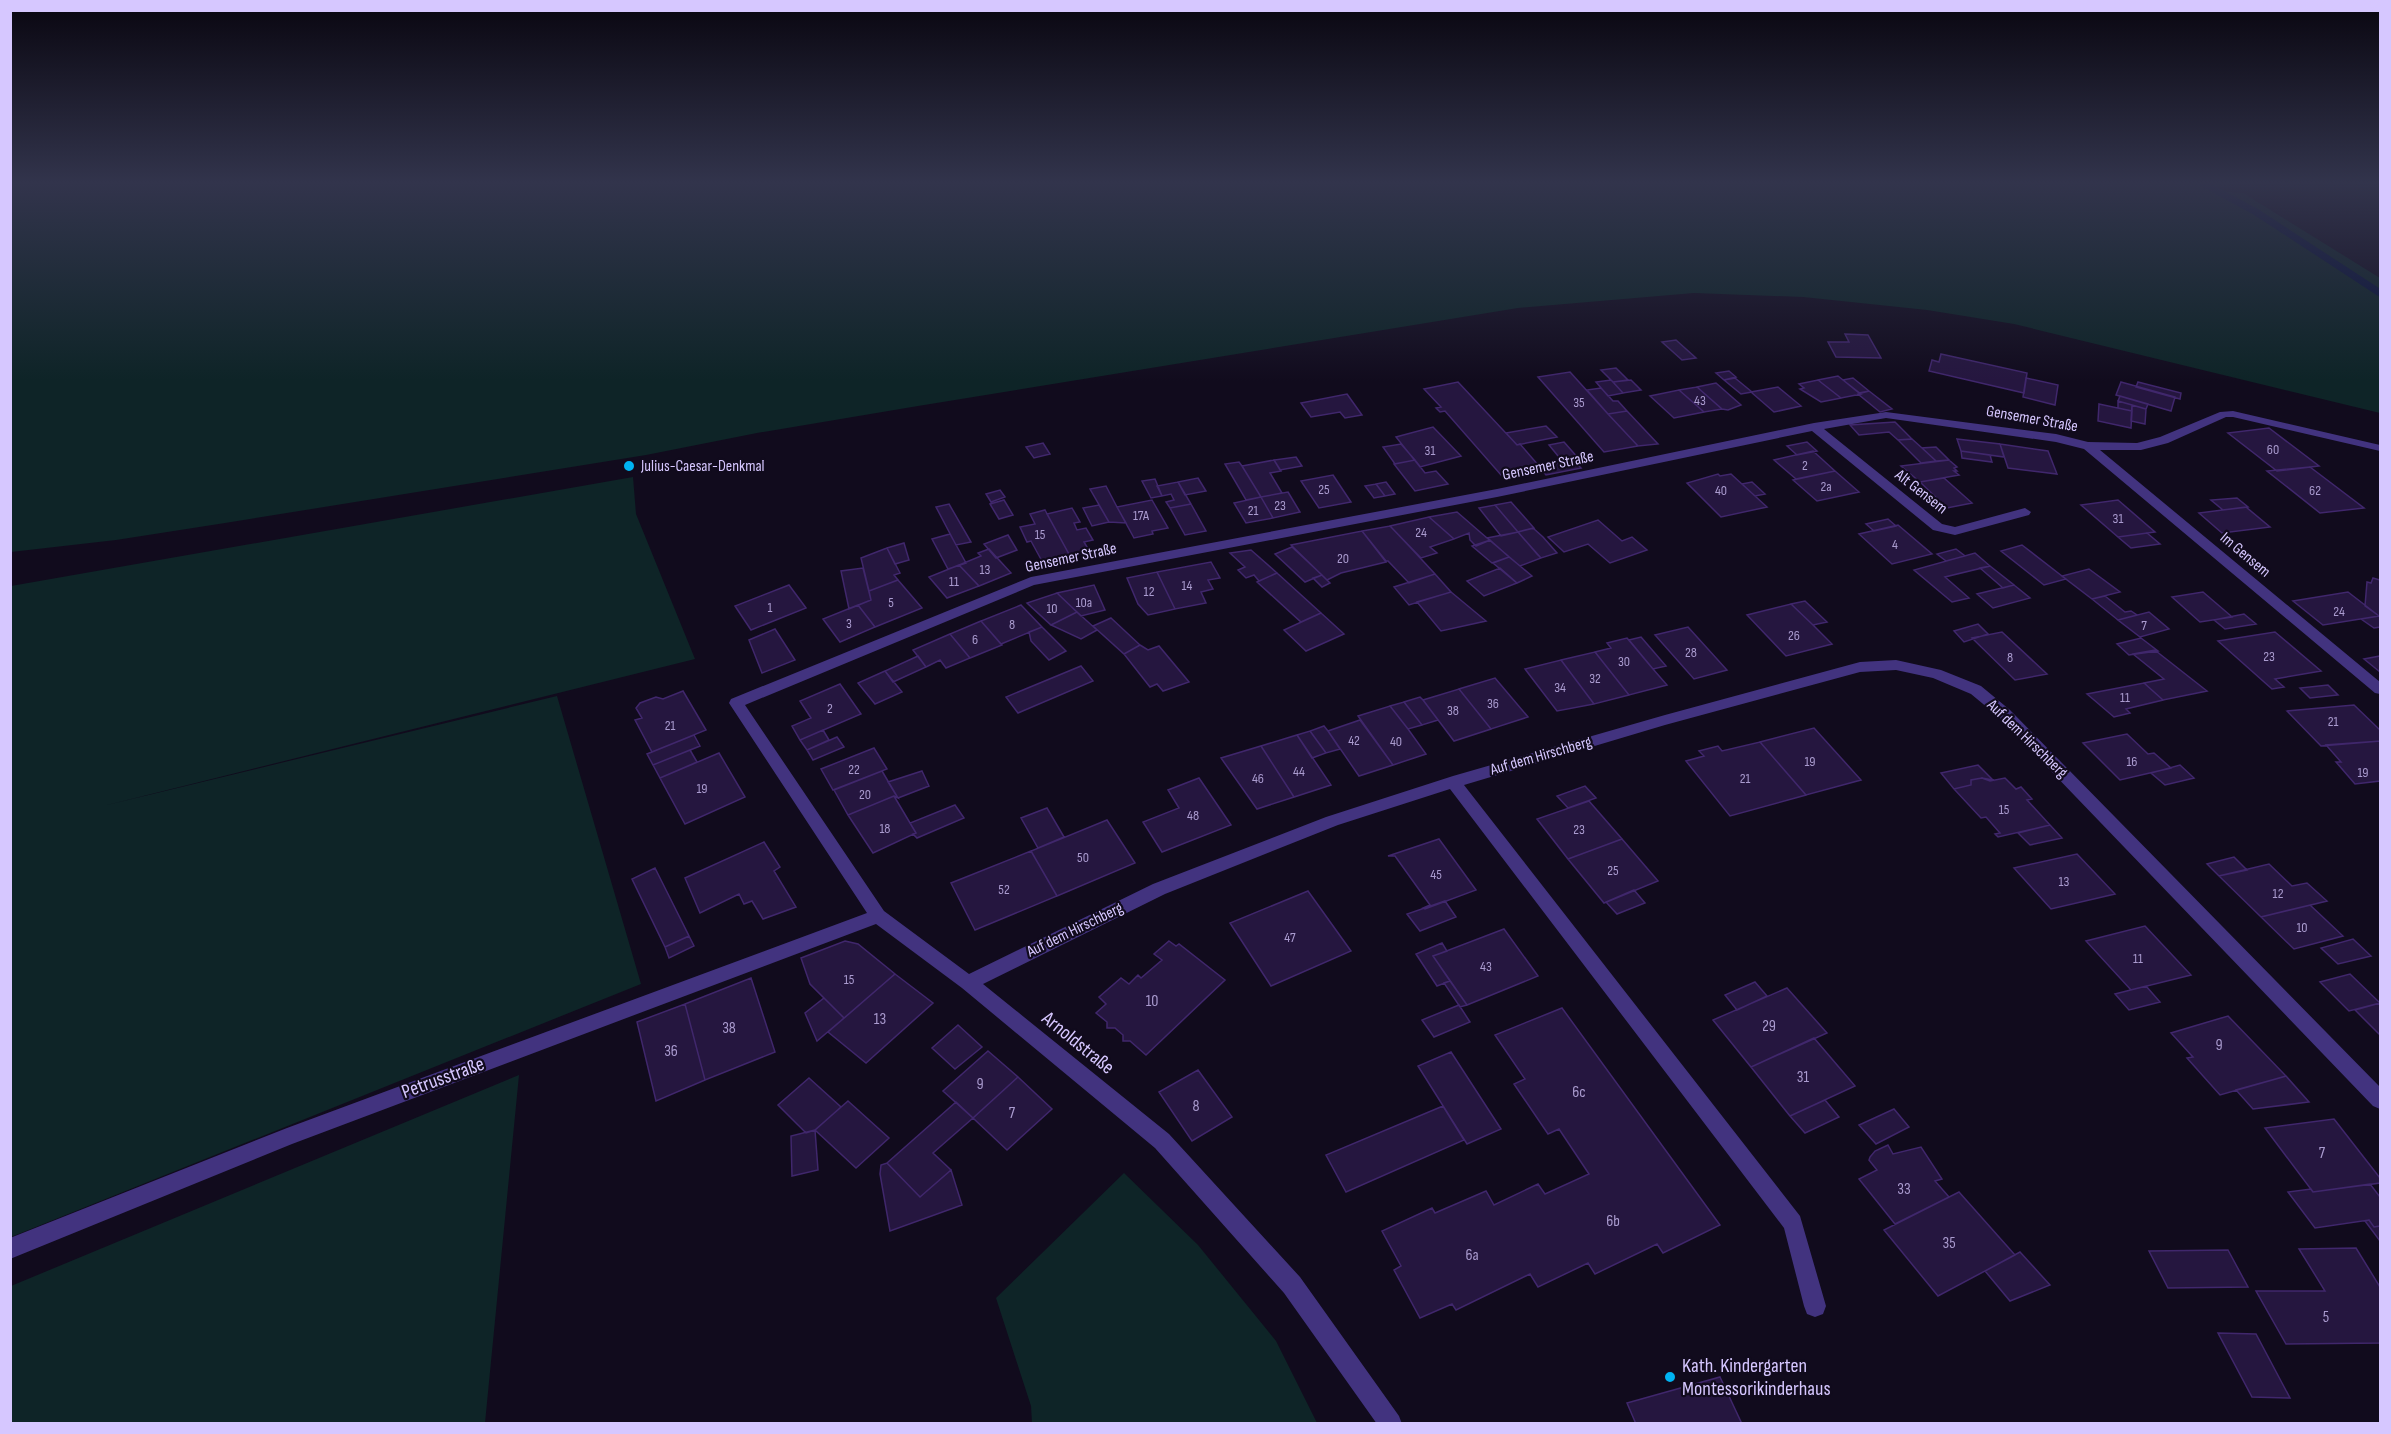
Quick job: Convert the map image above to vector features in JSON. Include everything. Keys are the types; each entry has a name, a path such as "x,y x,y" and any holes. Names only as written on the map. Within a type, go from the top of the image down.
{"street":[{"name":"Gensemer Straße","path":"736,703 1031,581 1497,493 1814,427 1886,415 2056,438 2088,446 2137,447 2163,440 2224,414 2234,414 2380,448"},
{"name":"Alt Gensem","path":"1814,427 1938,527 1955,531 2025,512"},
{"name":"Im Gensem","path":"2088,446 2380,689"},
{"name":"Auf dem Hirschberg","path":"968,983 1159,889 1332,821 1453,782 1665,720 1860,667 1896,665 1936,674 1976,690 2005,714 2270,983 2380,1100"},
{"name":"Arnoldstraße","path":"736,703 878,916 968,983 1162,1141 1292,1285 1391,1424"},
{"path":"1453,782 1793,1223 1815,1306"},
{"name":"Petrusstraße","path":"10,1249 286,1137 878,916"}],"green space":[{"path":"10,248 2332,248 2380,278 2380,413 2014,324 1927,310 1803,297 1694,293 1518,308 757,433 646,455 116,540 11,552"},
{"path":"633,477 636,514 695,659 103,806 557,696 641,984 11,1237 11,586"},
{"path":"519,1075 485,1423 11,1423 11,1286"},
{"path":"1124,1173 1198,1245 1276,1341 1317,1423 1032,1423 1031,1406 996,1298"}],"building":[{"path":"1845,334 1868,335 1881,358 1836,357 1828,342 1849,342"},
{"path":"1676,340 1696,358 1682,360 1662,342"},
{"path":"1941,354 2027,373 2024,393 1929,371 1932,360 1939,362"},
{"path":"1616,368 1628,380 1613,382 1601,370"},
{"path":"1729,371 1736,377 1724,380 1716,373"},
{"path":"1570,372 1638,446 1604,452 1538,377"},
{"path":"1838,376 1861,394 1841,398 1818,380"},
{"path":"1735,378 1752,392 1741,394 1724,380"},
{"path":"1853,378 1869,391 1859,393 1843,380"},
{"path":"2026,378 2058,385 2055,405 2023,397"},
{"path":"1611,380 1623,393 1608,396 1596,382"},
{"path":"1631,380 1641,390 1623,393 1613,382"},
{"path":"1818,380 1841,398 1821,402 1800,389 1804,388 1799,384"},
{"path":"1458,382 1539,466 1501,475 1445,411 1440,412 1436,408 1441,407 1424,389"},
{"path":"2121,382 2175,397 2171,411 2116,395"},
{"path":"2138,382 2181,393 2180,399 2136,387"},
{"path":"1716,383 1741,405 1728,410 1722,409 1697,387"},
{"path":"1697,387 1722,409 1704,412 1679,390"},
{"path":"1778,387 1801,406 1774,412 1751,392"},
{"path":"1601,388 1627,411 1608,414 1587,390"},
{"path":"1679,390 1704,412 1674,418 1650,396"},
{"path":"1869,391 1892,409 1880,412 1858,394"},
{"path":"1347,394 1362,415 1345,418 1340,412 1311,417 1301,403"},
{"path":"2120,396 2148,404 2146,409 2118,401"},
{"path":"2118,401 2132,405 2132,411 2118,408"},
{"path":"2099,404 2132,411 2131,428 2098,421"},
{"path":"2132,405 2146,409 2145,424 2131,421"},
{"path":"1627,411 1658,444 1638,446 1608,414"},
{"path":"1895,422 1912,439 1898,440 1889,432 1859,435 1850,425"},
{"path":"1546,426 1557,437 1517,445 1506,433"},
{"path":"1433,427 1461,456 1420,467 1396,437"},
{"path":"2269,428 2319,466 2277,471 2228,433"},
{"path":"1912,439 1936,461 1921,463 1898,440"},
{"path":"1957,439 2000,444 2004,457 1961,451"},
{"path":"1564,442 1579,459 1573,460 1581,468 1546,475 1539,466 1563,462 1549,445"},
{"path":"1807,442 1817,451 1797,455 1787,446"},
{"path":"1043,443 1050,454 1034,458 1026,447"},
{"path":"1401,444 1415,460 1395,464 1383,447"},
{"path":"2000,444 2048,451 2057,474 2008,468"},
{"path":"1936,447 1949,460 1936,461 1922,448"},
{"path":"1813,451 1835,471 1796,479 1774,460"},
{"path":"1961,451 1990,455 1992,462 1962,458"},
{"path":"1296,457 1302,466 1280,470 1274,460"},
{"path":"1274,460 1281,471 1270,473 1282,493 1261,497 1242,466"},
{"path":"1415,460 1425,473 1436,471 1448,484 1415,491 1394,464"},
{"path":"1949,460 1957,467 1954,468 1957,471 1954,471 1959,475 1920,482 1901,466"},
{"path":"1239,462 1261,497 1246,500 1225,464"},
{"path":"2310,467 2364,508 2320,513 2267,471"},
{"path":"1835,471 1859,492 1817,501 1793,480"},
{"path":"1718,474 1720,476 1731,474 1767,507 1721,517 1687,483"},
{"path":"1333,475 1351,502 1319,508 1301,481"},
{"path":"1198,478 1206,491 1185,495 1178,482"},
{"path":"1944,478 1972,503 1947,508 1920,482"},
{"path":"1155,479 1162,496 1151,498 1142,481"},
{"path":"1178,482 1191,504 1170,508 1166,502 1174,500 1171,494 1162,496 1157,486"},
{"path":"1386,482 1395,494 1385,496 1376,484"},
{"path":"1752,482 1765,494 1755,496 1742,484"},
{"path":"1376,484 1385,496 1374,498 1365,486"},
{"path":"1106,486 1126,523 1109,522 1090,489"},
{"path":"1000,490 1005,497 991,502 986,494"},
{"path":"1288,492 1300,512 1273,518 1261,497"},
{"path":"1261,497 1273,518 1246,523 1234,503"},
{"path":"2237,498 2248,507 2223,510 2211,500"},
{"path":"1004,500 1013,515 999,519 990,504"},
{"path":"1152,500 1168,528 1134,538 1117,507"},
{"path":"2118,500 2155,532 2118,537 2081,505"},
{"path":"1511,502 1534,528 1518,532 1495,505"},
{"path":"949,504 971,542 956,545 936,507"},
{"path":"1191,504 1206,531 1185,535 1170,508"},
{"path":"1099,505 1109,522 1092,526 1083,508"},
{"path":"1495,505 1518,532 1501,536 1479,508"},
{"path":"2246,507 2270,527 2222,533 2199,513"},
{"path":"1072,508 1080,522 1074,523 1077,530 1086,528 1093,540 1084,542 1090,552 1070,556 1047,514"},
{"path":"1045,510 1070,556 1043,563 1031,541 1027,542 1020,527 1035,524 1030,514"},
{"path":"1457,512 1490,540 1476,546 1470,540 1469,533 1454,539 1429,517"},
{"path":"1429,517 1454,539 1430,547 1437,553 1421,558 1390,526"},
{"path":"1888,519 1896,526 1874,531 1866,524"},
{"path":"1598,520 1622,541 1632,537 1647,550 1610,563 1588,544 1564,552 1548,537"},
{"path":"1898,525 1932,554 1892,564 1859,534"},
{"path":"1390,526 1435,574 1409,583 1386,561 1362,531"},
{"path":"1533,528 1557,553 1541,558 1518,532"},
{"path":"1362,531 1386,562 1341,573 1327,580 1291,545"},
{"path":"1518,532 1541,558 1520,566 1487,538"},
{"path":"2147,533 2160,544 2131,548 2118,537"},
{"path":"950,534 966,563 948,569 932,539"},
{"path":"1008,535 1017,550 996,558 984,544"},
{"path":"1490,540 1509,557 1492,563 1472,546"},
{"path":"904,543 909,560 895,564 887,548"},
{"path":"2022,545 2066,579 2044,585 2001,551"},
{"path":"1292,547 1322,575 1305,582 1275,554"},
{"path":"887,548 900,573 894,575 898,580 869,591 861,558"},
{"path":"989,549 1011,573 979,586 959,565 981,556 978,553"},
{"path":"1956,549 1965,556 1946,561 1937,554"},
{"path":"1251,550 1277,573 1259,581 1254,575 1246,578 1238,570 1245,567 1230,553"},
{"path":"1975,553 1990,566 1945,577 1969,598 1952,602 1914,570"},
{"path":"1509,557 1532,576 1517,583 1493,563"},
{"path":"1211,562 1220,578 1208,580 1213,589 1201,592 1206,603 1175,609 1157,572"},
{"path":"959,565 979,586 947,598 929,577"},
{"path":"1990,566 2014,585 2003,588 1980,568"},
{"path":"863,568 871,600 849,609 841,571"},
{"path":"1500,568 1517,583 1484,596 1467,581"},
{"path":"2089,569 2120,592 2092,599 2062,576"},
{"path":"1157,572 1175,609 1148,615 1138,604 1127,578"},
{"path":"1277,573 1321,613 1301,622 1257,582"},
{"path":"1435,574 1451,592 1409,605 1394,587"},
{"path":"1322,575 1330,583 1322,587 1313,578"},
{"path":"2373,578 2380,580 2380,627 2374,628 2361,619 2379,616 2365,606 2367,582 2371,583"},
{"path":"898,580 922,608 875,627 858,605 871,600 869,591"},
{"path":"789,585 806,608 751,630 735,606"},
{"path":"1094,585 1105,610 1081,616 1057,593"},
{"path":"2014,585 2030,598 1993,608 1977,594"},
{"path":"1451,592 1486,621 1441,631 1417,602"},
{"path":"2203,592 2232,617 2200,622 2172,597"},
{"path":"2348,592 2379,616 2323,625 2293,601"},
{"path":"1057,593 1077,612 1051,625 1027,603"},
{"path":"2105,596 2125,612 2131,611 2137,615 2118,620 2092,599"},
{"path":"1805,601 1827,622 1813,625 1791,604"},
{"path":"1791,604 1832,644 1786,656 1747,615"},
{"path":"858,605 875,627 840,642 823,619"},
{"path":"1021,605 1042,627 1001,644 981,621"},
{"path":"1077,612 1097,630 1081,639 1051,625"},
{"path":"2149,612 2169,629 2140,637 2118,620"},
{"path":"1321,613 1344,634 1306,651 1284,630"},
{"path":"2244,614 2256,624 2225,629 2214,620"},
{"path":"1111,618 1140,645 1124,654 1093,626"},
{"path":"981,621 1002,645 970,658 950,634"},
{"path":"1978,624 1988,634 1964,642 1954,631"},
{"path":"1042,627 1066,651 1049,660 1031,641 1029,632"},
{"path":"1688,627 1727,670 1694,679 1655,635"},
{"path":"775,629 795,660 762,673 749,640"},
{"path":"2002,632 2047,674 2015,680 1972,638"},
{"path":"2275,632 2321,671 2275,679 2284,687 2272,689 2218,641"},
{"path":"950,634 970,658 946,668 940,660 926,667 913,650"},
{"path":"1641,637 1666,666 1653,669 1629,640"},
{"path":"1627,638 1667,685 1629,695 1595,652 1611,648 1607,643"},
{"path":"2141,638 2158,651 2129,655 2117,644"},
{"path":"1140,645 1148,650 1159,646 1189,682 1163,691 1157,684 1150,687 1124,654"},
{"path":"2155,650 2207,691 2163,700 2144,683 2164,679 2133,654"},
{"path":"1595,652 1629,695 1594,704 1561,660"},
{"path":"918,656 926,667 893,682 885,671"},
{"path":"2380,656 2380,672 2364,659"},
{"path":"1561,660 1594,704 1557,711 1525,669"},
{"path":"1081,666 1093,681 1018,713 1006,697"},
{"path":"885,671 902,692 875,704 858,683"},
{"path":"1495,678 1528,717 1491,729 1459,689"},
{"path":"2144,683 2163,700 2126,709 2130,713 2114,717 2087,694"},
{"path":"840,684 861,714 800,740 792,726 811,718 800,701"},
{"path":"2328,685 2338,695 2310,698 2300,688"},
{"path":"1459,689 1491,729 1454,741 1423,700"},
{"path":"683,691 706,730 652,752 635,720 642,718 636,708 640,703 656,697 663,699"},
{"path":"1420,697 1438,720 1422,725 1404,702"},
{"path":"1404,702 1422,725 1408,729 1390,706"},
{"path":"2354,705 2380,730 2380,741 2321,746 2287,711"},
{"path":"1390,706 1426,754 1393,765 1358,716"},
{"path":"1360,720 1393,765 1359,776 1328,731"},
{"path":"1324,726 1340,749 1326,753 1310,731"},
{"path":"1814,728 1861,780 1806,795 1760,742"},
{"path":"823,730 829,740 807,750 800,740"},
{"path":"1310,731 1326,753 1312,758 1297,735"},
{"path":"2127,734 2148,754 2154,753 2171,768 2120,780 2083,743"},
{"path":"694,735 700,746 653,765 647,754"},
{"path":"1297,735 1331,785 1294,797 1261,746"},
{"path":"837,737 844,747 813,760 807,750"},
{"path":"2380,741 2380,781 2355,784 2336,762 2341,762 2326,745"},
{"path":"1760,742 1806,795 1730,816 1686,761 1704,756 1699,751 1718,746 1722,751"},
{"path":"1261,746 1294,797 1257,809 1221,758"},
{"path":"874,748 887,769 833,790 821,769"},
{"path":"690,750 697,762 660,778 653,765"},
{"path":"719,753 745,797 685,824 660,778"},
{"path":"1978,765 1993,780 1982,778 1971,780 1971,785 1954,789 1941,773"},
{"path":"2180,765 2194,778 2165,785 2151,773"},
{"path":"882,771 898,798 894,796 848,815 834,790"},
{"path":"922,771 929,786 898,798 888,782"},
{"path":"1199,778 1231,825 1162,852 1143,822 1179,808 1168,790"},
{"path":"1982,778 1990,781 2005,778 2016,789 2021,787 2032,799 2027,800 2050,825 1998,837 1995,834 2000,833 1986,817 1981,818 1954,789 1971,785 1971,780"},
{"path":"1585,786 1596,798 1568,808 1557,796"},
{"path":"894,796 916,833 873,853 848,815"},
{"path":"1589,801 1622,839 1568,859 1537,819"},
{"path":"955,805 964,818 917,838 913,834 916,833 910,823"},
{"path":"1047,808 1064,837 1038,848 1021,818"},
{"path":"1107,820 1135,863 1057,896 1031,851"},
{"path":"2050,825 2062,838 2030,845 2018,833"},
{"path":"1439,839 1476,890 1425,909 1423,908 1430,905 1395,856 1388,856"},
{"path":"1622,839 1658,881 1604,903 1568,859"},
{"path":"764,842 780,867 774,871 796,907 763,919 752,901 744,904 739,894 700,913 685,878"},
{"path":"1031,851 1057,896 975,930 951,883"},
{"path":"2077,854 2115,894 2051,909 2014,868"},
{"path":"2234,857 2247,870 2219,876 2207,864"},
{"path":"2269,864 2292,886 2307,883 2327,901 2261,917 2219,876"},
{"path":"655,868 689,936 665,947 632,879"},
{"path":"1634,890 1645,903 1617,914 1606,902"},
{"path":"1308,891 1351,951 1271,986 1230,923"},
{"path":"1445,901 1456,917 1420,931 1407,914"},
{"path":"2310,905 2343,936 2294,949 2261,917"},
{"path":"2145,926 2191,975 2131,990 2086,941"},
{"path":"1504,929 1538,976 1467,1005 1433,956"},
{"path":"689,936 694,946 669,958 665,947"},
{"path":"2353,939 2371,956 2338,964 2321,948"},
{"path":"845,941 858,944 895,974 844,1018 810,984 801,958"},
{"path":"1169,941 1176,946 1179,944 1225,980 1146,1055 1130,1041 1123,1041 1123,1035 1115,1028 1107,1028 1107,1022 1096,1013 1106,1004 1099,997 1121,978 1129,984 1138,975 1141,978 1162,960 1154,954"},
{"path":"1442,943 1447,951 1433,956 1450,981 1437,986 1416,954"},
{"path":"895,974 933,1003 866,1063 828,1032"},
{"path":"2350,974 2380,1003 2349,1011 2320,982"},
{"path":"751,978 775,1052 705,1080 685,1004"},
{"path":"1450,981 1467,1005 1460,1007 1444,983"},
{"path":"1755,982 1767,996 1737,1010 1725,995"},
{"path":"2146,986 2160,1002 2129,1010 2115,994"},
{"path":"1787,988 1827,1033 1751,1067 1713,1020"},
{"path":"824,998 844,1018 817,1041 805,1013"},
{"path":"2380,1003 2380,1035 2355,1010"},
{"path":"685,1004 705,1080 656,1101 637,1022"},
{"path":"1459,1005 1470,1022 1434,1037 1422,1020"},
{"path":"1562,1008 1720,1225 1663,1253 1657,1244 1595,1274 1588,1263 1538,1287 1530,1274 1456,1310 1452,1304 1420,1318 1394,1270 1401,1266 1382,1231 1432,1208 1435,1213 1486,1191 1494,1205 1538,1184 1545,1194 1589,1174 1559,1129 1548,1134 1514,1084 1525,1079 1495,1035"},
{"path":"2228,1016 2286,1076 2220,1095 2187,1058 2193,1057 2171,1033"},
{"path":"958,1025 982,1047 955,1069 932,1048"},
{"path":"1814,1038 1855,1086 1790,1116 1751,1067"},
{"path":"988,1051 1018,1077 973,1118 943,1091"},
{"path":"1451,1052 1501,1129 1467,1144 1418,1066"},
{"path":"1198,1070 1232,1117 1192,1141 1159,1092"},
{"path":"2286,1076 2309,1102 2253,1109 2236,1090"},
{"path":"1018,1077 1052,1109 1007,1150 973,1118"},
{"path":"809,1078 841,1107 815,1130 806,1133 778,1105"},
{"path":"1825,1100 1839,1117 1805,1133 1790,1116"},
{"path":"848,1101 889,1138 856,1168 815,1130"},
{"path":"956,1102 973,1118 933,1153 951,1170 920,1197 887,1163"},
{"path":"1443,1106 1464,1140 1346,1192 1326,1155"},
{"path":"1894,1109 1909,1127 1876,1144 1859,1125"},
{"path":"2334,1119 2380,1178 2380,1183 2313,1192 2265,1128"},
{"path":"815,1130 818,1170 792,1176 791,1136"},
{"path":"1888,1145 1893,1154 1921,1147 1942,1179 1935,1181 1949,1197 1895,1224 1859,1179 1877,1170 1869,1160 1870,1157 1875,1151"},
{"path":"887,1163 920,1197 951,1170 962,1205 890,1231 880,1174 881,1165"},
{"path":"2370,1184 2380,1197 2380,1226 2374,1227 2369,1220 2315,1228 2288,1192 2311,1189 2313,1192"},
{"path":"1959,1192 2015,1255 1938,1296 1884,1230"},
{"path":"2369,1220 2374,1227 2380,1226 2380,1241 2365,1221"},
{"path":"2356,1248 2380,1287 2380,1343 2286,1344 2256,1291 2325,1291 2299,1249"},
{"path":"2228,1250 2248,1287 2168,1288 2149,1251"},
{"path":"2020,1252 2050,1285 2010,1301 1985,1271"},
{"path":"2218,1333 2256,1334 2290,1398 2252,1397"},
{"path":"1720,1377 1742,1424 1636,1424 1627,1403"}],"waterway":[{"path":"2311,248 2380,293"}],"place":[{"name":"Julius-Caesar-Denkmal","path":"629,466"},
{"name":"Kath. Kindergarten Montessorikinderhaus","path":"1670,1377"}]}
